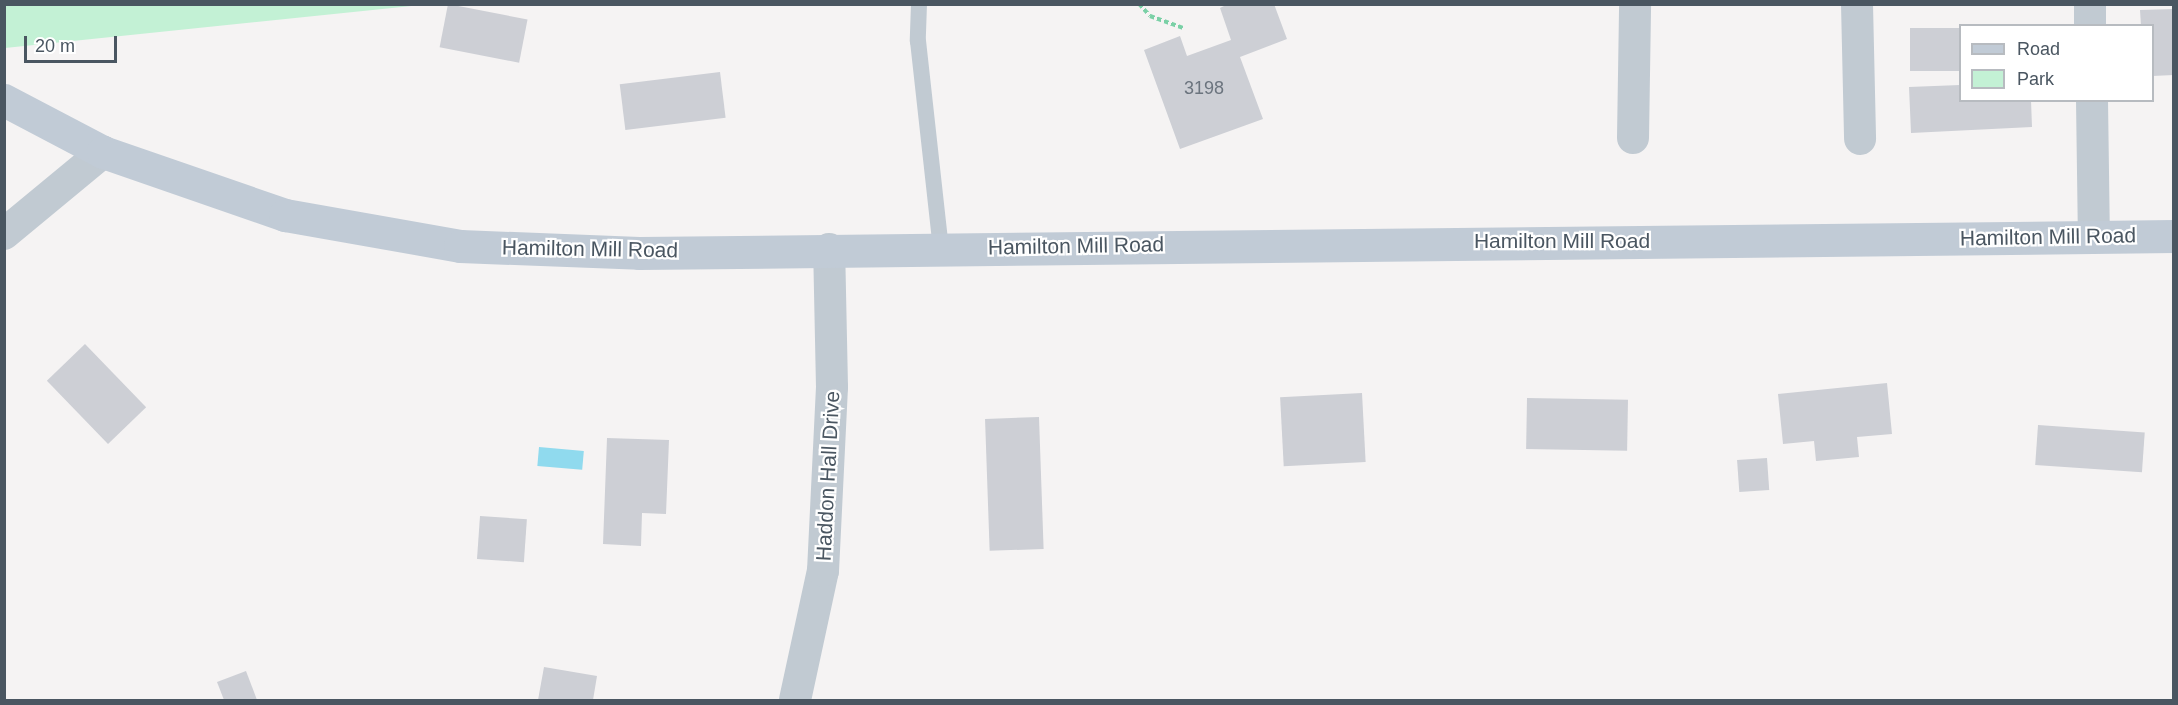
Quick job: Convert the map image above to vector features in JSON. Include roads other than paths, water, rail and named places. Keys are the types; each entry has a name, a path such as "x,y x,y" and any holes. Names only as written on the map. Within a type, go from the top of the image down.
{"main road":[{"name":"Hamilton Mill Road","path":"4,100 103,152 285,215 460,246 639,253 829,249 2174,236"}],"street":[{"path":"1633,138 1635,4"},
{"path":"1857,4 1860,139"},
{"path":"2090,4 2090,24"},
{"path":"2092,102 2094,236"},
{"path":"4,234 103,152"},
{"name":"Haddon Hall Drive","path":"795,700 823,571 832,387 829,249"}],"lane":[{"path":"919,4 918,42 941,248"}],"water":[{"path":"539,447 584,451 582,470 537,466"}]}
